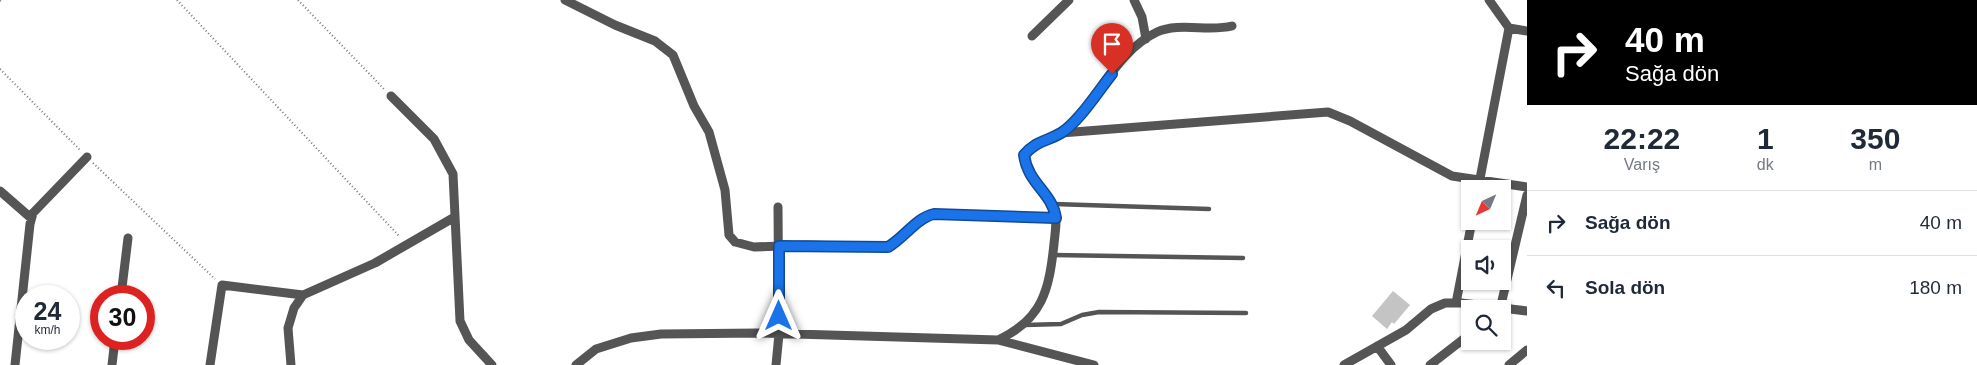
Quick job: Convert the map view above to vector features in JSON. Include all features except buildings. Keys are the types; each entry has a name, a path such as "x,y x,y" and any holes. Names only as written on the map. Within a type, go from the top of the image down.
{"street":[{"path":"565,0 615,25 655,41 674,55 694,106 709,132 724,190 728,235 741,245 754,247 888,247 898,242 927,216 934,214 1056,218"},
{"path":"1032,36 1069,0"},
{"path":"1134,0 1142,17 1146,39"},
{"path":"1489,0 1509,28 1527,31"},
{"path":"1061,133 1083,111 1121,62 1146,39 1157,32 1169,29 1222,28 1232,26"},
{"path":"1480,179 1509,28"},
{"path":"391,96 434,139 444,155 452,174 460,321 469,340 492,365"},
{"path":"998,340 1010,335 1031,317 1045,298 1053,255 1056,218 1054,204 1031,176 1024,155 1033,144 1061,133 1328,112 1350,120 1452,176 1527,187"},
{"path":"15,365 33,213 87,157"},
{"path":"0,191 32,218"},
{"path":"1503,300 1527,195"},
{"path":"776,365 779,334 778,207"},
{"path":"291,365 288,328 294,308 303,296 375,264 453,218"},
{"path":"1456,303 1470,230"},
{"path":"122,285 128,238"},
{"path":"210,365 222,285 303,296"},
{"path":"1344,365 1406,330 1431,309 1445,303 1461,304"},
{"path":"1511,309 1527,311"},
{"path":"576,365 596,349 631,338 661,334 779,334 998,340 1094,365"},
{"path":"1430,365 1461,341"},
{"path":"1377,346 1391,365"},
{"path":"112,365 114,350"},
{"path":"1509,365 1527,350"}],"lane":[{"path":"1054,204 1210,209"},
{"path":"1053,255 1243,258"},
{"path":"1021,325 1061,324 1082,315 1099,312 1246,313"}],"path":[{"path":"177,0 408,244"},
{"path":"298,0 391,96"},
{"path":"0,69 87,157 222,285"}],"route":[{"path":"779,316 779,246 888,247 898,242 927,216 934,214 1056,218 1054,204 1031,176 1024,155 1033,144 1061,133 1083,111 1112,74"}]}
